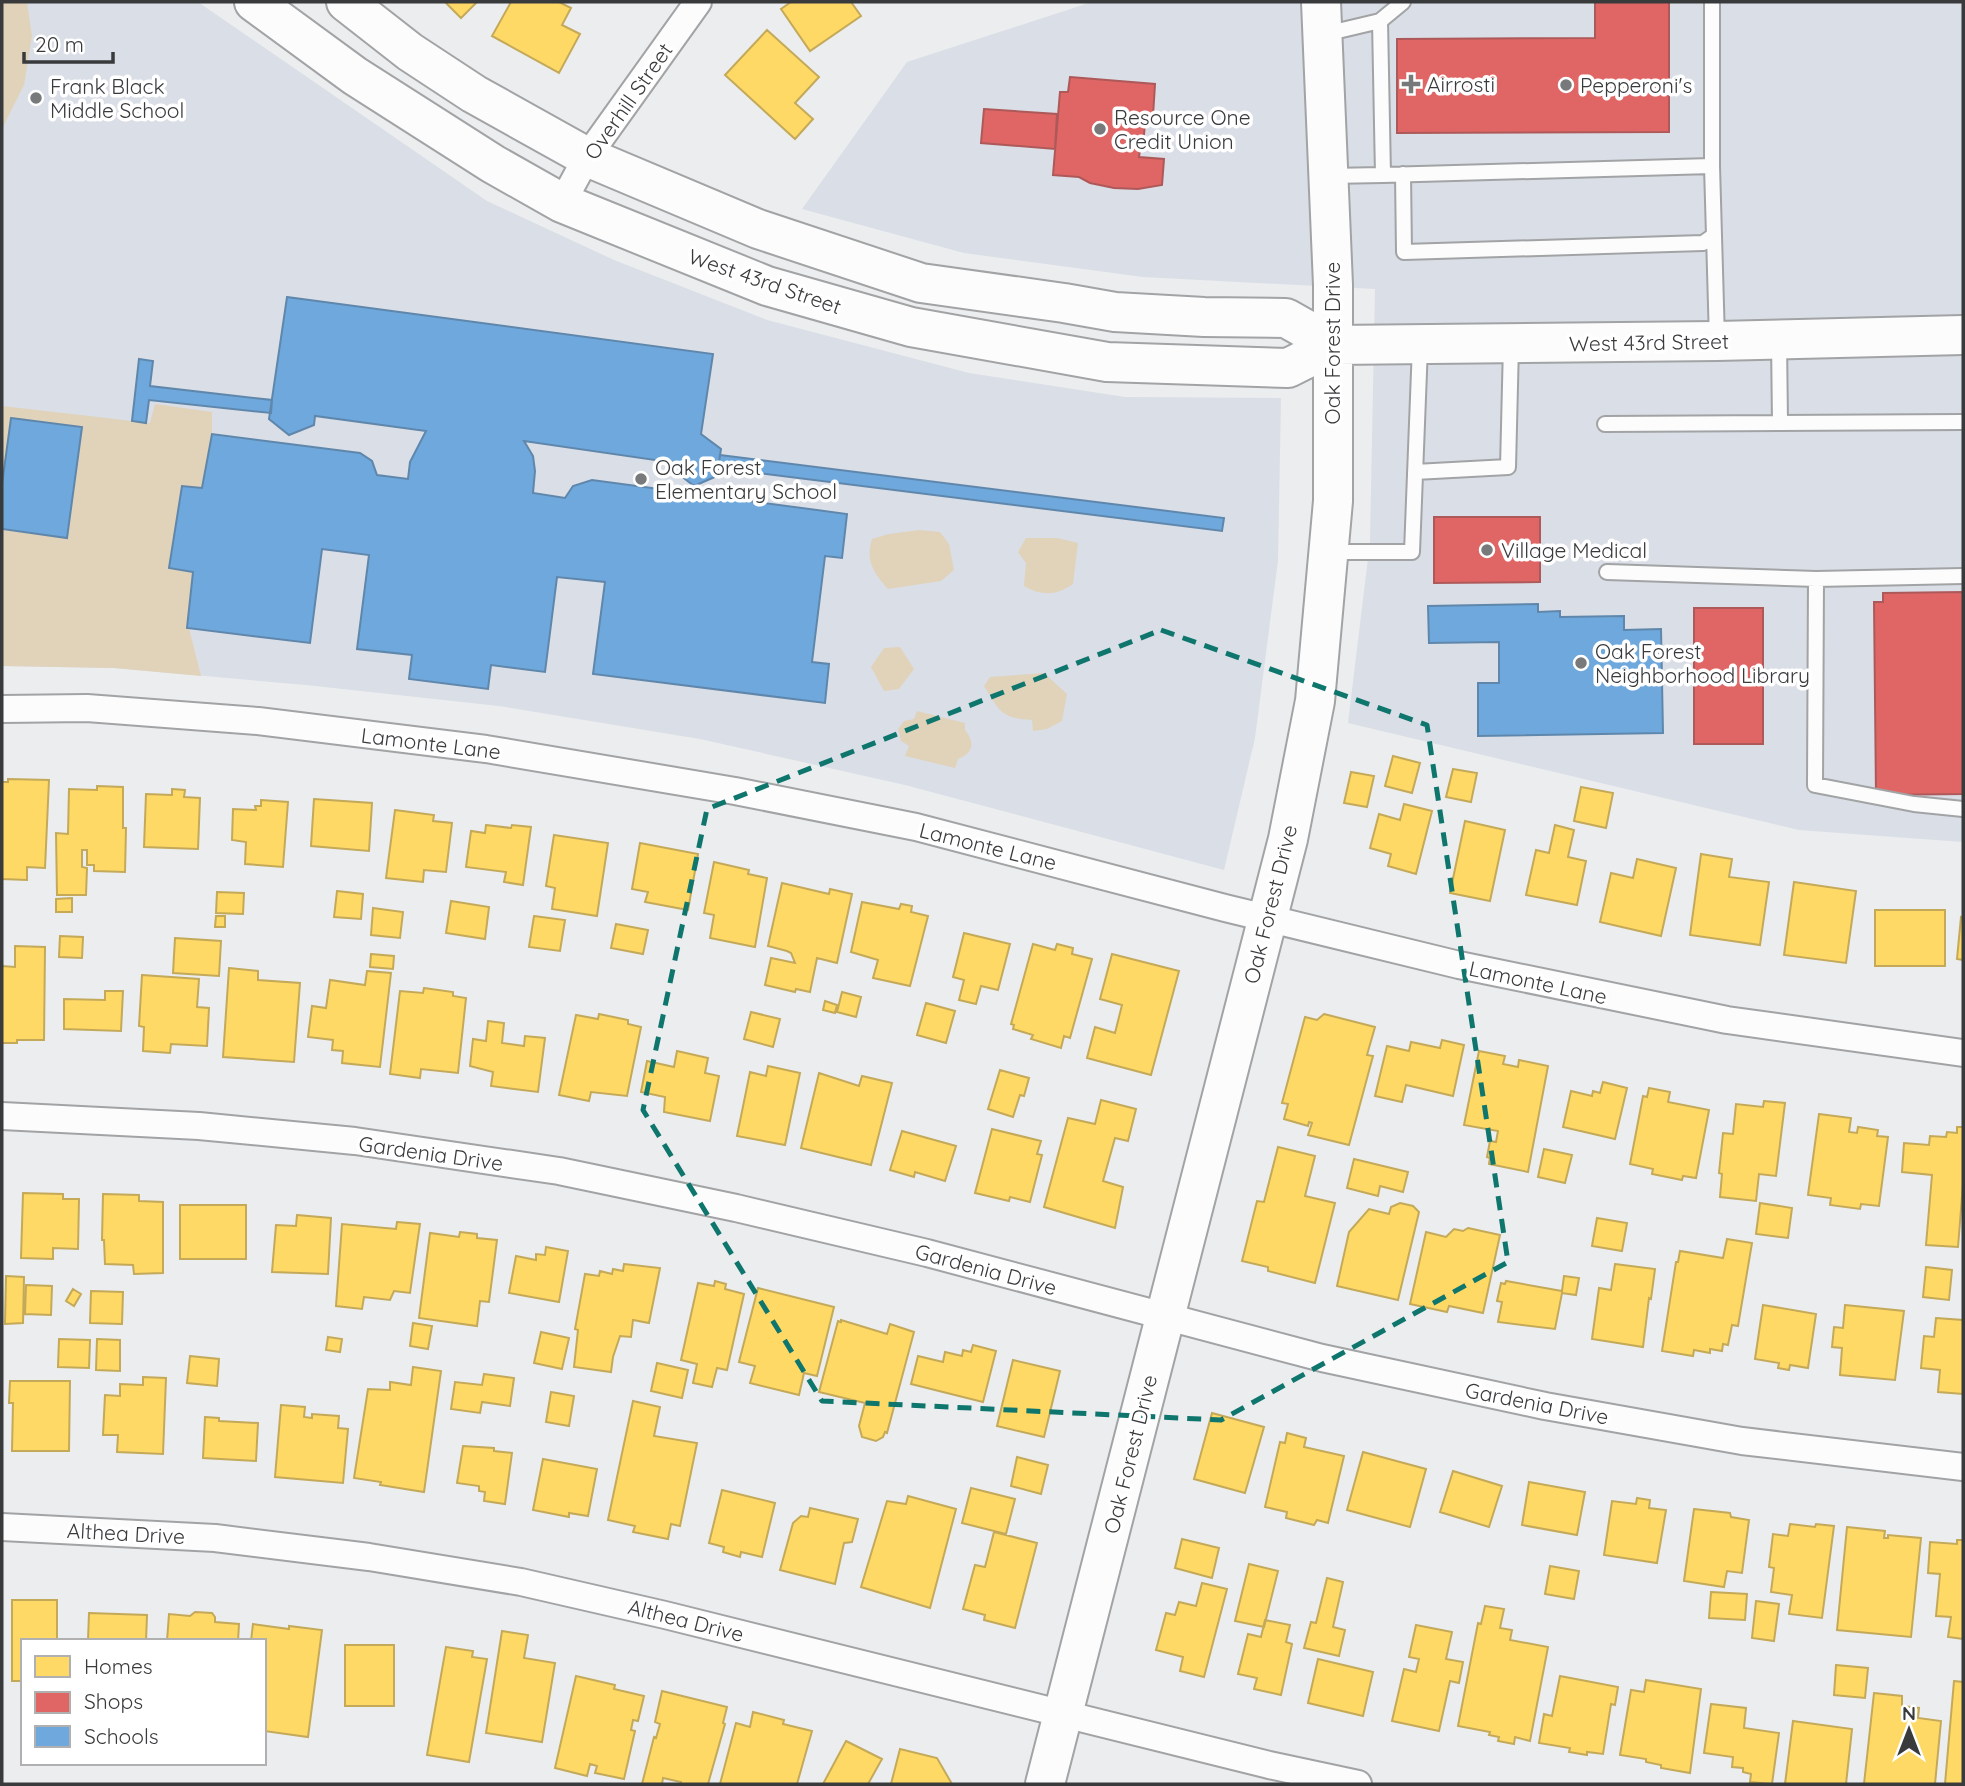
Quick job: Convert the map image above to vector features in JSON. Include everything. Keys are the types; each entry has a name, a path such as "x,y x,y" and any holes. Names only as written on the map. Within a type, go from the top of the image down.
{"main road":[{"name":"West 43rd Street","path":"254,2 355,76 493,164 562,203 767,286 911,327 1107,362 1288,368 1334,345 1963,335"},
{"name":"West 43rd Street","path":"346,2 410,52 474,94 587,158 758,229 921,283 1115,312 1286,318 1334,345"},
{"name":"Oak Forest Drive","path":"1045,1784 1288,839 1315,701 1333,501 1334,345 1323,18"}],"street":[{"name":"Overhill Street","path":"562,203 587,158 698,2"},
{"name":"Lamonte Lane","path":"2,709 87,708 258,721 499,751 735,791 916,827 1225,908 1459,965 1714,1018 1963,1053"},
{"name":"Gardenia Drive","path":"2,1116 212,1127 355,1142 559,1171 736,1208 927,1253 1322,1358 1545,1406 1742,1441 1963,1467"},
{"name":"Althea Drive","path":"2,1527 215,1538 369,1557 521,1582 665,1615 1269,1765 1358,1784"}],"lane":[{"path":"1323,18 1380,20 1403,2"},
{"path":"1712,2 1713,236 1717,341"},
{"path":"1380,20 1384,175"},
{"path":"1329,176 1712,166"},
{"path":"1403,174 1404,252 1703,243 1713,236"},
{"path":"1779,340 1780,423"},
{"path":"1415,472 1508,467 1511,343"},
{"path":"1329,552 1412,552 1420,345"},
{"path":"1605,424 1963,422"},
{"path":"1607,572 1816,579 1963,576"},
{"path":"1816,579 1815,785 1914,804 1963,809"}],"highlighted area":[{"path":"1161,630 1427,725 1508,1262 1221,1420 822,1401 643,1110 707,809"}],"shaded area":[{"name":"Oak Forest Elementary School","path":"2,2 198,2 487,201 614,260 767,320 969,373 1125,397 1281,398 1278,560 1255,738 1224,870 905,785 700,739 499,706 306,685 114,668 2,666"},
{"path":"2,2 27,2 32,36 24,85 2,129"},
{"path":"1092,2 1963,2 1963,842 1799,830 1348,723 1370,542 1375,289 1143,277 964,253 802,209 907,62"},
{"path":"155,404 212,412 212,434 202,488 182,486 169,567 193,572 188,624 201,676 114,668 2,666 2,406 150,423"},
{"path":"920,530 940,532 949,544 954,570 941,581 888,589 870,560 872,539"},
{"path":"1026,538 1057,538 1078,543 1073,584 1061,591 1048,593 1036,592 1024,586 1026,563 1018,552"},
{"path":"900,647 914,669 899,689 884,691 871,667 884,648"},
{"path":"1044,673 1067,694 1062,721 1047,729 1033,731 1032,720 1002,712 984,686 990,677"},
{"path":"917,711 965,723 971,747 967,754 958,759 955,768 905,756 909,746 901,741 898,729 904,721 914,719"}],"building: Homes":[{"path":"445,2 477,2 461,18"},
{"path":"511,2 559,2 571,8 562,25 580,34 559,73 492,36"},
{"path":"791,2 851,2 861,16 810,51 781,9"},
{"path":"767,30 819,77 795,103 813,119 795,139 725,75"},
{"path":"1393,756 1420,763 1412,793 1385,786"},
{"path":"1453,769 1477,773 1471,802 1446,797"},
{"path":"1351,772 1374,776 1367,807 1344,803"},
{"path":"8,779 49,780 45,868 27,867 27,880 2,879 2,782 8,782"},
{"path":"97,786 123,787 125,872 94,871 94,865 87,865 87,850 82,850 82,867 87,868 86,895 57,895 56,833 68,834 69,789 97,790"},
{"path":"1581,787 1613,793 1606,828 1574,821"},
{"path":"172,789 185,790 184,797 200,798 198,849 144,847 146,794 172,795"},
{"path":"314,799 372,803 369,851 311,846"},
{"path":"261,800 288,802 283,867 245,864 246,842 232,840 233,809 256,810 255,806 261,806"},
{"path":"1404,804 1432,811 1416,874 1388,866 1391,854 1370,848 1379,814 1400,820"},
{"path":"395,810 434,815 433,821 452,823 446,872 424,870 423,882 386,878"},
{"path":"1465,821 1505,830 1490,901 1450,893"},
{"path":"486,825 531,827 523,885 504,882 506,872 466,867 471,831 485,833"},
{"path":"1555,825 1574,830 1568,857 1586,861 1577,905 1526,895 1536,850 1549,853"},
{"path":"554,835 608,843 597,916 552,909 555,888 546,886"},
{"path":"640,843 698,854 688,910 645,902 648,892 632,889"},
{"path":"1701,854 1732,859 1729,877 1769,882 1760,945 1690,935"},
{"path":"1637,859 1676,868 1661,936 1600,922 1611,873 1633,878"},
{"path":"714,862 749,870 748,874 767,878 755,947 710,938 714,915 704,913"},
{"path":"1794,882 1856,891 1846,963 1784,955"},
{"path":"782,883 829,894 830,889 852,894 837,963 817,958 810,992 796,989 795,992 765,985 771,958 795,963 791,953 768,946"},
{"path":"337,891 363,894 361,919 334,917"},
{"path":"217,892 244,893 243,914 216,913"},
{"path":"72,898 72,912 56,912 56,899"},
{"path":"451,901 489,907 485,939 446,933"},
{"path":"862,902 899,909 901,904 912,906 911,912 928,916 910,986 873,978 878,960 851,952"},
{"path":"373,908 403,912 400,938 371,935"},
{"path":"1875,910 1945,910 1945,966 1875,966"},
{"path":"216,916 225,916 225,927 215,927"},
{"path":"534,916 565,920 560,951 529,947"},
{"path":"1961,917 1963,918 1963,960 1957,959"},
{"path":"616,924 648,930 643,954 611,948"},
{"path":"964,933 1010,944 998,990 981,986 976,1004 959,1000 964,980 953,977"},
{"path":"60,936 83,937 82,958 59,957"},
{"path":"175,938 221,941 219,976 173,973"},
{"path":"1033,944 1055,950 1057,944 1073,948 1072,954 1092,959 1070,1038 1064,1036 1061,1048 1031,1039 1033,1035 1013,1029 1014,1025 1011,1024"},
{"path":"15,946 45,947 44,1040 2,1043 2,966 15,967"},
{"path":"371,954 394,956 393,969 370,967"},
{"path":"1112,954 1179,971 1151,1075 1087,1058 1095,1027 1115,1033 1122,1005 1100,999"},
{"path":"229,968 258,971 258,980 300,983 294,1062 223,1057"},
{"path":"367,971 391,973 380,1067 342,1063 343,1051 332,1050 333,1040 308,1037 312,1006 326,1008 330,980 365,985"},
{"path":"142,975 199,979 197,1007 209,1008 207,1046 171,1044 170,1053 143,1051 144,1027 139,1026"},
{"path":"424,988 453,992 453,996 466,998 458,1073 421,1069 420,1078 390,1074 400,991 423,993"},
{"path":"105,991 123,991 121,1031 64,1029 64,999 105,1000"},
{"path":"842,992 861,997 856,1017 837,1012"},
{"path":"825,1001 837,1005 835,1013 823,1010"},
{"path":"926,1003 955,1011 946,1043 917,1035"},
{"path":"751,1012 780,1019 773,1047 744,1039"},
{"path":"599,1014 628,1020 628,1024 641,1027 627,1096 591,1092 589,1101 559,1095 576,1015 598,1019"},
{"path":"1324,1014 1375,1027 1367,1055 1373,1056 1349,1145 1308,1135 1312,1123 1309,1122 1308,1126 1284,1119 1288,1104 1282,1103 1305,1017 1317,1020"},
{"path":"488,1021 504,1023 502,1043 524,1046 525,1036 545,1038 538,1092 491,1086 493,1072 470,1066 473,1039 486,1041"},
{"path":"1442,1040 1464,1045 1453,1096 1406,1085 1402,1102 1375,1096 1387,1046 1409,1051 1411,1042 1440,1048"},
{"path":"677,1051 708,1058 705,1073 719,1076 710,1121 664,1112 665,1097 641,1092 647,1061 674,1067"},
{"path":"1479,1051 1505,1056 1503,1064 1518,1067 1519,1060 1548,1066 1528,1172 1489,1164 1490,1158 1487,1157 1490,1141 1496,1142 1498,1131 1464,1125"},
{"path":"768,1066 800,1073 785,1145 737,1136 750,1072 766,1076"},
{"path":"1000,1070 1029,1078 1024,1096 1020,1095 1013,1117 988,1109"},
{"path":"819,1073 859,1086 862,1076 892,1083 871,1165 801,1148"},
{"path":"1603,1082 1627,1088 1615,1139 1563,1127 1571,1091 1592,1096 1593,1091 1600,1093"},
{"path":"1649,1088 1670,1092 1668,1102 1709,1110 1696,1178 1683,1176 1682,1180 1652,1174 1653,1169 1630,1164 1643,1096 1647,1097"},
{"path":"1101,1100 1136,1109 1128,1141 1115,1138 1103,1181 1123,1187 1115,1228 1044,1207 1068,1118 1095,1124"},
{"path":"1764,1101 1785,1103 1776,1176 1759,1174 1756,1201 1720,1197 1722,1174 1719,1173 1723,1133 1733,1134 1736,1104 1763,1107"},
{"path":"1819,1114 1851,1118 1849,1132 1857,1133 1858,1127 1878,1130 1877,1136 1888,1137 1879,1206 1861,1204 1860,1209 1830,1205 1831,1198 1808,1195"},
{"path":"1957,1127 1963,1127 1963,1184 1958,1247 1926,1245 1932,1175 1902,1172 1904,1143 1929,1145 1930,1136 1946,1137 1947,1132 1957,1133"},
{"path":"992,1129 1041,1141 1037,1154 1042,1155 1030,1202 1010,1197 1009,1201 975,1193"},
{"path":"902,1131 956,1146 945,1181 915,1172 914,1177 890,1170"},
{"path":"1278,1147 1315,1156 1305,1196 1335,1203 1315,1283 1242,1261 1257,1201 1264,1202"},
{"path":"1544,1149 1572,1155 1565,1183 1538,1177"},
{"path":"1354,1159 1408,1172 1403,1192 1380,1186 1378,1196 1347,1188"},
{"path":"23,1193 63,1194 63,1199 79,1199 78,1249 53,1248 53,1259 21,1258"},
{"path":"103,1194 139,1195 139,1201 163,1202 163,1273 134,1274 133,1265 105,1264 102,1240"},
{"path":"1400,1203 1413,1206 1419,1212 1398,1300 1337,1286 1349,1232 1369,1209 1389,1214 1391,1207"},
{"path":"1760,1203 1792,1208 1788,1238 1756,1234"},
{"path":"180,1205 246,1205 246,1259 180,1259"},
{"path":"297,1215 331,1218 328,1274 272,1272 276,1225 296,1226"},
{"path":"1597,1218 1627,1223 1622,1251 1592,1246"},
{"path":"397,1222 420,1224 410,1293 394,1291 390,1300 364,1297 362,1309 336,1306 342,1224 396,1229"},
{"path":"1468,1228 1500,1235 1483,1313 1449,1306 1447,1312 1410,1304 1426,1232 1446,1237 1454,1229 1463,1231"},
{"path":"460,1232 477,1234 477,1238 497,1240 489,1302 480,1301 477,1326 419,1318 430,1233 459,1237"},
{"path":"1727,1239 1752,1243 1738,1326 1732,1325 1728,1345 1723,1344 1722,1351 1710,1349 1710,1353 1694,1350 1693,1356 1662,1351 1680,1251 1723,1258"},
{"path":"546,1247 568,1251 559,1302 509,1293 516,1256 536,1260 536,1254 545,1255"},
{"path":"624,1264 660,1268 649,1323 633,1320 631,1337 620,1336 611,1372 574,1367 578,1330 575,1329 585,1274 599,1276 600,1271 612,1274 613,1269 623,1271"},
{"path":"1615,1264 1655,1269 1643,1347 1592,1339 1599,1288 1611,1290"},
{"path":"1926,1267 1952,1270 1949,1300 1923,1297"},
{"path":"6,1276 24,1277 23,1323 5,1324"},
{"path":"1564,1276 1579,1278 1576,1295 1562,1293 1555,1329 1498,1322 1502,1302 1497,1301 1501,1283 1505,1284 1506,1281 1562,1291"},
{"path":"715,1281 726,1284 725,1289 744,1294 727,1370 717,1368 712,1387 693,1383 697,1364 681,1360 698,1283 714,1286"},
{"path":"26,1285 52,1286 51,1315 25,1314"},
{"path":"758,1288 834,1307 817,1376 804,1373 799,1395 750,1383 755,1366 739,1362"},
{"path":"73,1289 81,1294 74,1306 66,1301"},
{"path":"91,1291 123,1292 122,1324 90,1323"},
{"path":"1763,1305 1816,1314 1808,1368 1790,1365 1789,1370 1778,1368 1779,1363 1755,1359"},
{"path":"1845,1305 1904,1311 1895,1380 1840,1375 1842,1348 1832,1347 1834,1327 1843,1328"},
{"path":"1936,1318 1963,1320 1963,1394 1938,1392 1940,1370 1921,1368 1924,1336 1934,1337"},
{"path":"838,1321 887,1334 890,1324 914,1332 887,1433 876,1441 862,1437 859,1426 865,1403 819,1392"},
{"path":"413,1323 432,1326 428,1349 410,1346"},
{"path":"541,1332 569,1338 562,1369 534,1363"},
{"path":"328,1337 342,1339 340,1352 326,1350"},
{"path":"59,1339 90,1340 89,1368 58,1367"},
{"path":"97,1339 120,1340 120,1371 96,1370"},
{"path":"973,1345 996,1351 983,1402 911,1384 918,1356 943,1362 945,1352 962,1356 963,1350 971,1352"},
{"path":"190,1356 219,1359 217,1386 187,1383"},
{"path":"1013,1360 1060,1371 1044,1437 997,1426"},
{"path":"657,1363 688,1370 682,1398 651,1391"},
{"path":"413,1367 441,1371 424,1492 354,1478 368,1389 390,1390 390,1382 411,1385"},
{"path":"484,1374 514,1378 510,1406 482,1402 480,1413 451,1409 455,1382 482,1385"},
{"path":"143,1377 166,1378 163,1454 117,1452 118,1435 103,1435 105,1395 120,1396 120,1384 143,1385"},
{"path":"10,1381 70,1381 69,1451 12,1451 13,1403 9,1403"},
{"path":"551,1392 574,1396 569,1426 546,1422"},
{"path":"633,1401 660,1407 654,1436 697,1443 680,1526 671,1524 668,1539 633,1532 635,1526 608,1520"},
{"path":"281,1405 305,1407 304,1417 312,1418 312,1414 339,1416 338,1428 348,1429 343,1483 275,1477"},
{"path":"1212,1413 1264,1427 1245,1493 1194,1479"},
{"path":"205,1417 219,1418 219,1421 258,1423 256,1461 203,1458"},
{"path":"1287,1433 1306,1438 1304,1447 1344,1456 1328,1523 1317,1520 1314,1525 1286,1518 1287,1512 1265,1507 1280,1442 1285,1443"},
{"path":"463,1446 494,1448 494,1451 512,1453 505,1504 484,1501 485,1492 479,1491 479,1486 457,1483"},
{"path":"1363,1452 1426,1469 1410,1527 1347,1510"},
{"path":"1017,1457 1048,1465 1041,1494 1011,1486"},
{"path":"543,1459 597,1469 588,1516 569,1513 569,1517 533,1510"},
{"path":"1453,1471 1502,1486 1489,1527 1440,1512"},
{"path":"1529,1482 1585,1492 1577,1535 1522,1525"},
{"path":"971,1488 1015,1499 1006,1534 962,1523"},
{"path":"722,1490 775,1503 762,1557 741,1552 740,1557 723,1552 724,1547 709,1543"},
{"path":"908,1496 956,1509 930,1608 861,1587 887,1501 906,1504"},
{"path":"1637,1498 1650,1500 1649,1508 1666,1510 1657,1563 1604,1555 1612,1501 1636,1504"},
{"path":"810,1508 858,1519 852,1542 844,1543 835,1584 780,1570 793,1523 801,1516 808,1517"},
{"path":"1694,1509 1730,1513 1731,1517 1749,1520 1742,1573 1727,1571 1724,1587 1684,1581"},
{"path":"1790,1524 1834,1526 1822,1618 1789,1614 1792,1595 1771,1592 1774,1568 1769,1567 1773,1534 1788,1536"},
{"path":"1847,1527 1885,1531 1884,1538 1888,1538 1888,1535 1921,1538 1911,1637 1837,1630"},
{"path":"994,1532 1037,1543 1015,1628 984,1620 985,1615 963,1609 975,1565 985,1567"},
{"path":"1182,1539 1219,1548 1212,1578 1175,1568"},
{"path":"1957,1540 1963,1540 1963,1639 1948,1637 1951,1617 1936,1616 1940,1574 1928,1573 1930,1542 1957,1544"},
{"path":"1249,1564 1278,1571 1264,1627 1235,1621"},
{"path":"1550,1566 1579,1571 1574,1599 1545,1594"},
{"path":"1327,1578 1343,1582 1333,1627 1345,1630 1339,1656 1304,1648 1311,1622 1316,1623"},
{"path":"1202,1583 1227,1589 1204,1677 1180,1671 1183,1657 1156,1650 1166,1613 1175,1615 1179,1602 1196,1606"},
{"path":"1711,1592 1747,1594 1745,1620 1709,1618"},
{"path":"12,1600 57,1600 57,1639 21,1639 21,1681 12,1681"},
{"path":"1756,1601 1779,1604 1774,1641 1752,1638"},
{"path":"1485,1606 1504,1609 1500,1628 1512,1630 1510,1640 1548,1647 1530,1741 1515,1737 1514,1744 1498,1741 1499,1737 1489,1735 1490,1732 1458,1726 1478,1623 1481,1624"},
{"path":"195,1612 212,1613 215,1622 239,1624 238,1639 167,1639 169,1614 190,1616"},
{"path":"89,1613 147,1615 146,1639 88,1639"},
{"path":"1265,1620 1290,1625 1286,1642 1292,1644 1281,1695 1254,1689 1257,1678 1238,1674 1248,1634 1261,1637"},
{"path":"253,1624 322,1630 308,1737 266,1731 266,1639 251,1639"},
{"path":"1416,1625 1452,1632 1446,1659 1463,1662 1459,1683 1450,1681 1439,1731 1392,1721 1404,1669 1416,1672 1419,1659 1409,1657"},
{"path":"502,1631 528,1635 524,1658 555,1663 542,1742 486,1733"},
{"path":"345,1645 394,1645 394,1706 345,1706"},
{"path":"446,1647 473,1651 472,1657 487,1659 469,1762 427,1755"},
{"path":"1318,1659 1373,1672 1363,1716 1308,1703"},
{"path":"1836,1665 1868,1668 1865,1698 1834,1695"},
{"path":"576,1676 615,1685 614,1689 644,1696 638,1721 633,1720 631,1730 635,1731 624,1779 595,1773 597,1766 590,1764 587,1776 555,1768"},
{"path":"1560,1676 1618,1687 1615,1705 1611,1704 1603,1754 1569,1752 1570,1748 1539,1743 1544,1714 1552,1716"},
{"path":"1646,1680 1701,1689 1690,1773 1661,1768 1661,1765 1646,1762 1646,1759 1620,1755 1631,1690 1644,1692"},
{"path":"1954,1681 1963,1682 1963,1784 1945,1784"},
{"path":"662,1691 727,1707 723,1723 725,1724 708,1784 681,1784 663,1778 662,1784 642,1784 660,1724 655,1722"},
{"path":"1874,1693 1902,1696 1902,1706 1919,1708 1918,1718 1941,1721 1935,1784 1864,1784"},
{"path":"1711,1704 1746,1708 1744,1728 1779,1733 1772,1784 1750,1782 1751,1774 1743,1772 1743,1768 1732,1767 1733,1757 1704,1753"},
{"path":"753,1712 784,1720 783,1724 812,1731 797,1784 720,1784 736,1723 750,1727"},
{"path":"1793,1721 1852,1729 1846,1784 1785,1784"},
{"path":"846,1741 882,1759 868,1784 823,1784"},
{"path":"900,1749 937,1758 952,1784 891,1784"}],"building: Shops":[{"path":"1595,2 1669,2 1669,132 1397,133 1397,39 1595,38"},
{"name":"Resource One Credit Union","path":"1070,77 1155,84 1153,116 1146,115 1139,157 1164,159 1162,185 1138,189 1114,188 1090,183 1079,177 1053,175 1060,92 1068,92"},
{"path":"984,109 1057,114 1055,149 981,143"},
{"name":"Village Medical","path":"1434,517 1540,517 1540,582 1434,583"},
{"path":"1963,592 1963,794 1876,795 1874,602 1883,602 1883,593"},
{"path":"1694,608 1763,608 1763,744 1694,744"}],"building: Schools":[{"path":"287,297 713,354 701,434 721,449 717,476 694,486 675,471 676,463 524,441 533,456 533,493 565,498 573,486 592,480 847,514 842,558 825,556 812,662 829,664 825,703 593,674 605,582 557,577 545,672 491,665 488,689 409,679 412,655 357,649 369,555 322,549 310,643 187,628 193,572 169,568 182,486 202,488 212,434 360,453 372,461 377,475 408,479 410,462 426,431 315,416 314,425 289,435 269,419"},
{"path":"139,359 153,361 150,386 272,400 271,413 149,400 146,423 132,421"},
{"path":"11,418 82,427 67,538 2,529 2,484"},
{"path":"720,455 1224,518 1222,531 718,468"},
{"name":"Oak Forest Neighborhood Library","path":"1538,604 1538,612 1560,611 1560,617 1624,616 1624,630 1661,629 1663,733 1478,736 1478,683 1499,683 1499,642 1429,643 1428,606"}],"place":[{"name":"Airrosti","path":"1411,84"},
{"name":"Pepperoni's","path":"1566,85"},
{"name":"Frank Black Middle School","path":"36,98"},
{"name":"Resource One Credit Union","path":"1100,129"},
{"name":"Oak Forest Elementary School","path":"641,479"},
{"name":"Village Medical","path":"1487,550"},
{"name":"Oak Forest Neighborhood Library","path":"1581,663"}]}
